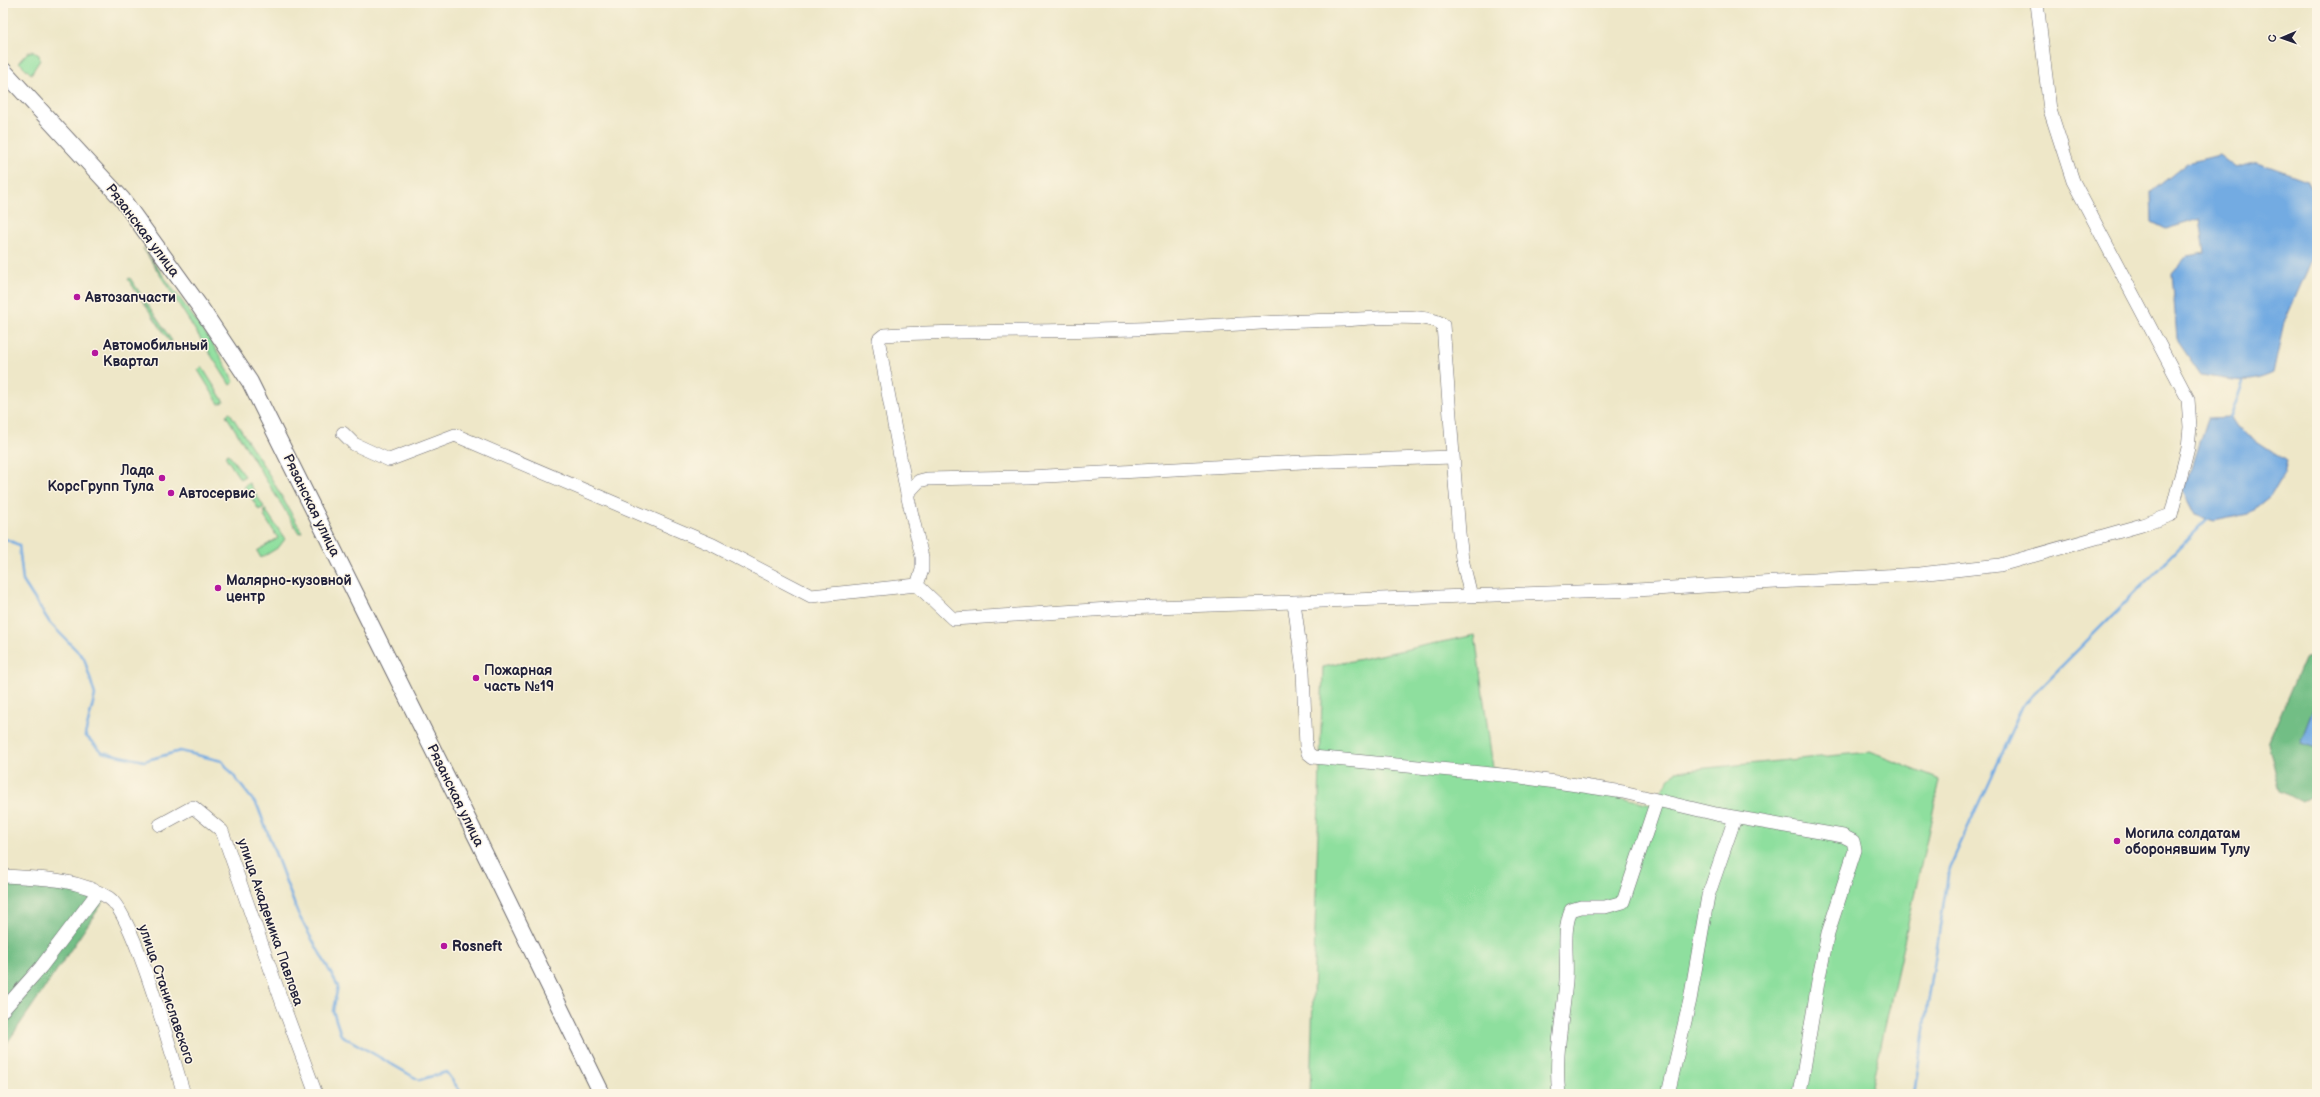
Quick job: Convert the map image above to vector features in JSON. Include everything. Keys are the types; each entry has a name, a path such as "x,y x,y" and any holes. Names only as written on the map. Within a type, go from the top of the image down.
{"main road":[{"name":"Рязанская улица","path":"3,70 122,199 200,306 250,382 476,835 602,1094"}],"street":[{"path":"343,433 354,444 388,460 455,435 713,545 811,596 917,585 953,619 1125,608 1636,590 1911,574 2000,565 2142,525 2171,515 2188,448 2190,427 2188,399 2073,182 2050,110 2037,3"},
{"path":"917,585 922,570 922,557 907,494 878,344 879,339 884,335 959,332 1143,329 1282,321 1430,318 1443,325 1462,559 1471,596"},
{"path":"907,494 919,481 927,479 1036,477 1303,462 1453,457"},
{"path":"1294,602 1303,671 1306,747 1308,752 1313,757 1513,776 1616,791 1735,818 1849,838 1855,845 1853,858 1840,893 1825,947 1800,1094"},
{"path":"1559,1094 1557,1052 1566,980 1566,922 1571,910 1581,907 1606,907 1623,902 1657,800"},
{"name":"улица Академика Павлова","path":"160,825 193,807 222,831 316,1094"},
{"path":"1668,1094 1688,1008 1708,896 1735,818"},
{"name":"улица Станиславского","path":"3,876 49,879 75,884 98,892 109,898 119,907 141,957 184,1094"},
{"path":"3,1010 41,966 98,892"}],"green space":[{"path":"32,51 39,55 40,60 31,74 19,62 27,53"},
{"path":"143,248 208,337 225,364 234,382 230,385"},
{"path":"130,278 172,341 170,342 128,279"},
{"path":"202,367 224,402 219,404 198,370"},
{"path":"230,413 267,471 302,532 299,533 226,415"},
{"path":"228,454 245,476 240,479 225,456"},
{"path":"249,483 264,507 259,510 244,486"},
{"path":"265,509 285,539 279,547 261,558 257,551 278,538 264,516 266,515 263,510"},
{"path":"1475,635 1493,768 1651,804 1676,771 1870,752 1940,780 1870,1094 1310,1094 1323,667"},
{"path":"2317,655 2317,699 2300,743 2317,748 2317,792 2301,802 2280,791 2268,743 2305,657"},
{"path":"3,882 98,892 108,895 3,1049"}],"water":[{"path":"2219,155 2236,168 2257,162 2307,180 2317,198 2317,248 2284,323 2273,373 2254,379 2229,380 2201,375 2177,340 2172,273 2187,256 2205,253 2200,219 2166,229 2152,222 2151,192 2187,163"},
{"path":"2230,417 2237,428 2287,461 2284,473 2270,496 2248,514 2214,521 2195,515 2183,492 2207,418"},
{"path":"2317,699 2317,748 2300,743"}],"waterway":[{"path":"2230,419 2243,382"},
{"path":"1914,1094 1949,869 2023,705 2209,518"},
{"path":"3,538 19,545 23,581 50,623 84,658 95,695 85,735 102,752 144,761 180,751 222,761 258,807 298,914 338,986 333,1011 341,1035 419,1080 446,1072 460,1091 466,1094"}],"place":[{"name":"Автозапчасти","path":"77,297"},
{"name":"Автомобильный Квартал","path":"95,353"},
{"name":"Лада КорсГрупп Тула","path":"162,478"},
{"name":"Автосервис","path":"171,493"},
{"name":"Малярно-кузовной центр","path":"218,588"},
{"name":"Пожарная часть №19","path":"476,678"},
{"name":"Могила солдатам оборонявшим Тулу","path":"2117,841"},
{"name":"Rosneft","path":"444,946"}]}
